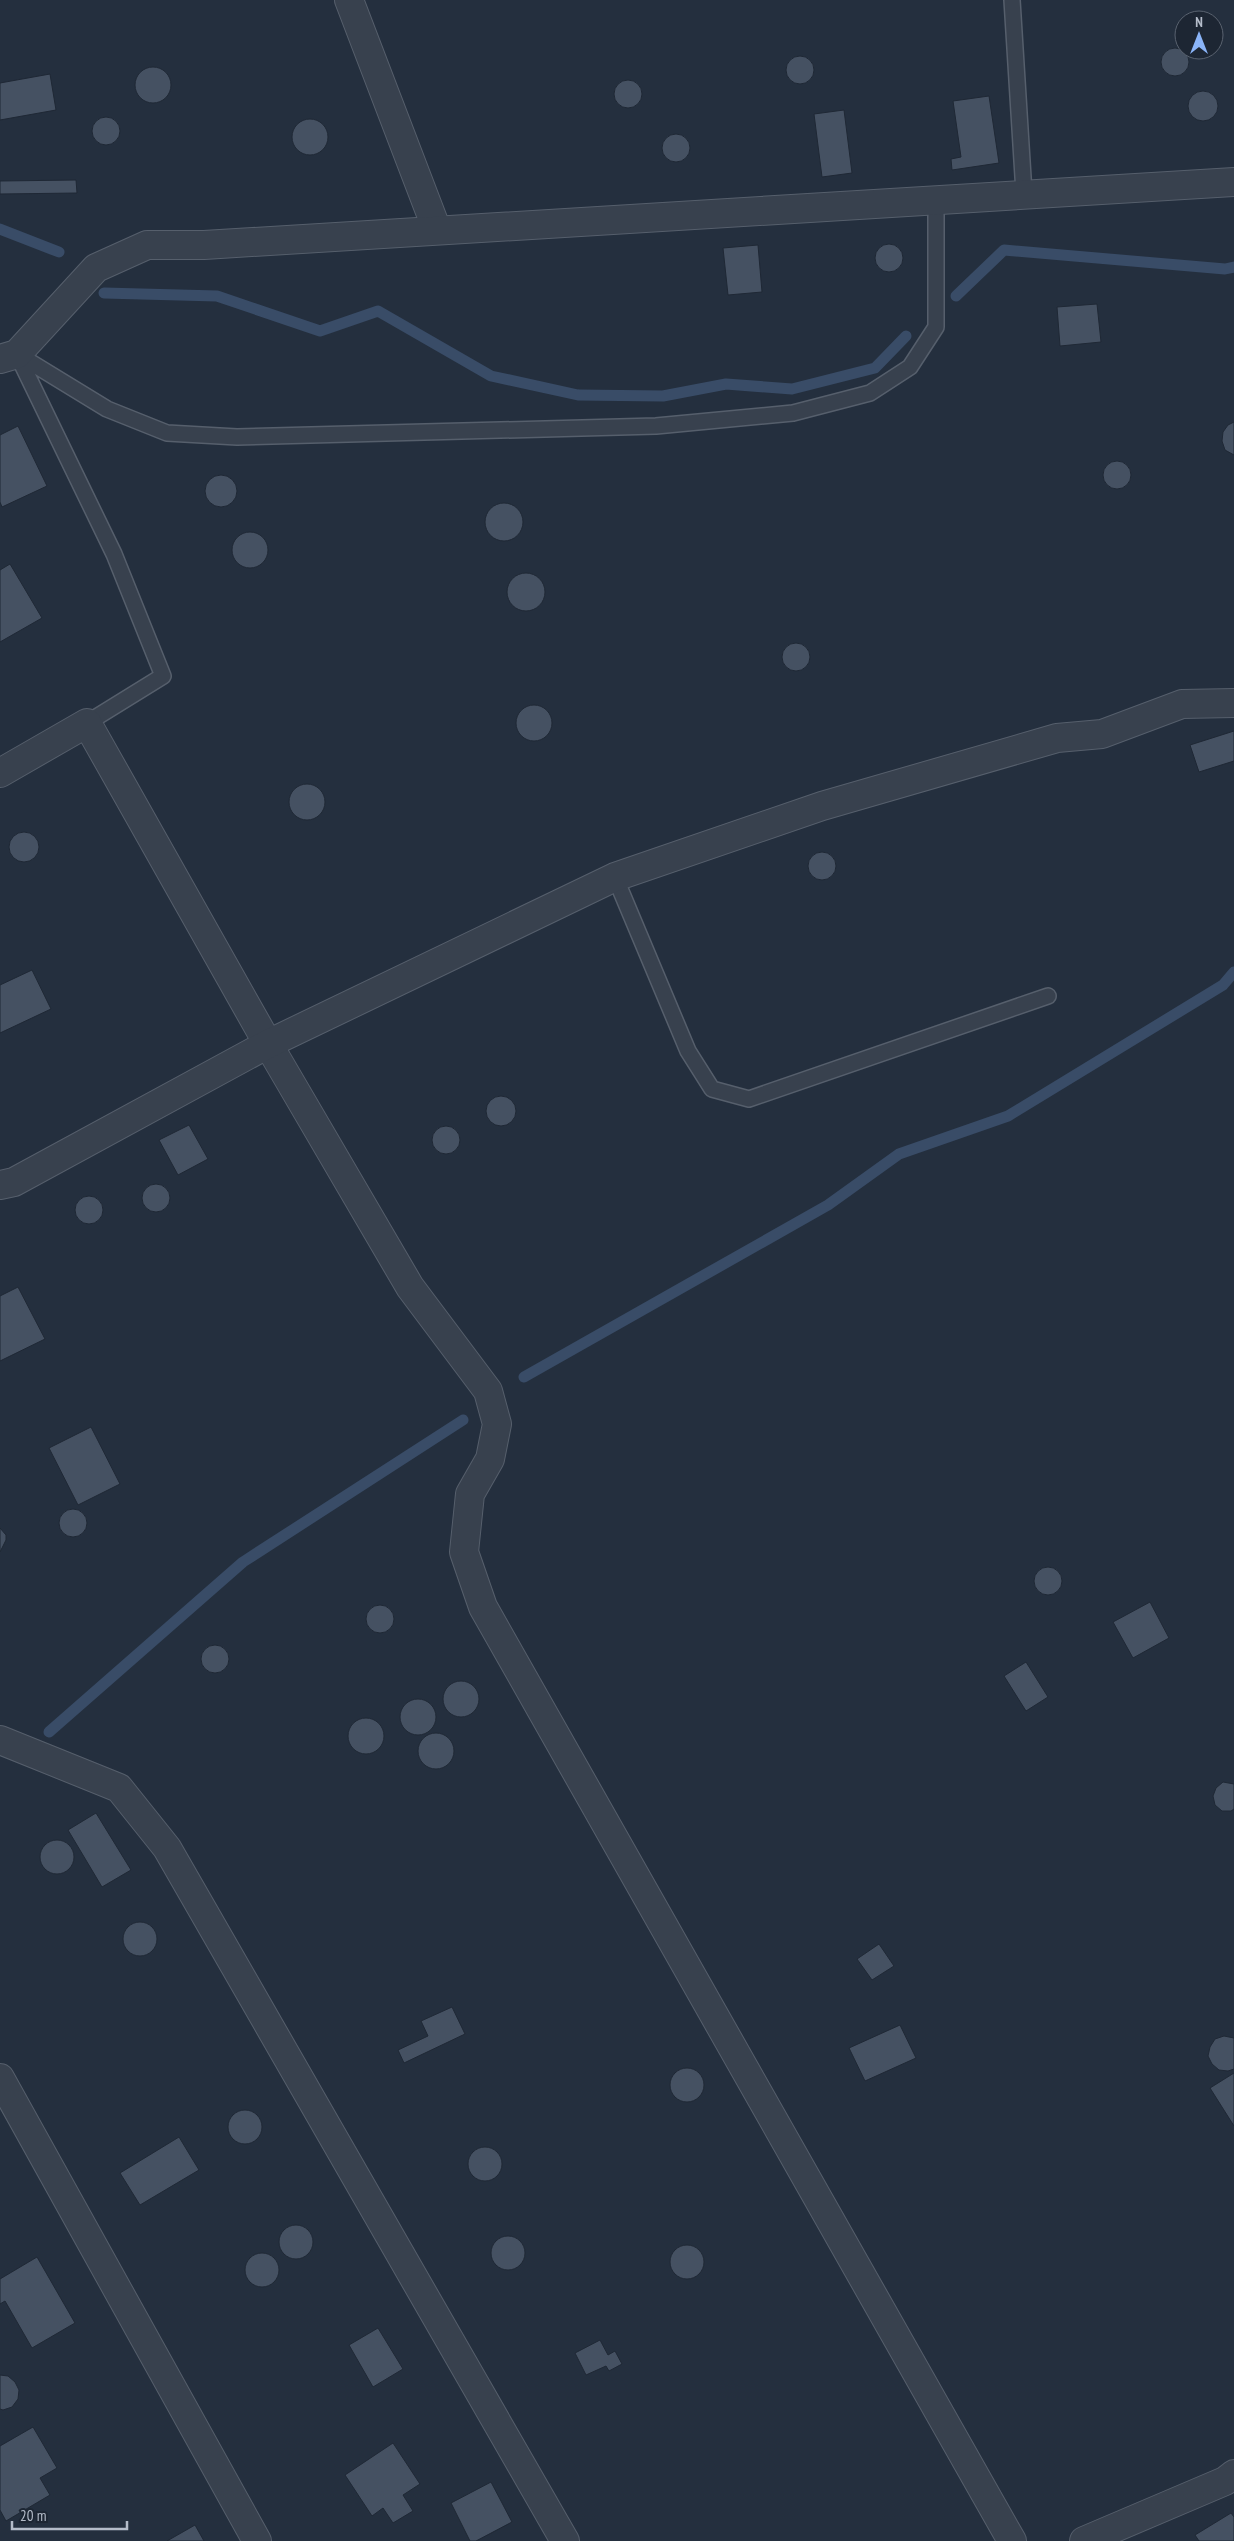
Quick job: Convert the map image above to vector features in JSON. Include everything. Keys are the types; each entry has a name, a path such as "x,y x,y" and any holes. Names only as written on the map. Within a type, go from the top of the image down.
{"street":[{"path":"349,0 437,230"},
{"path":"9,356 96,268 147,245 204,245 1024,193 1234,182"},
{"path":"0,1185 14,1182 268,1044 615,877 822,806 1057,738 1102,734 1182,704 1234,703"},
{"path":"0,773 87,723 268,1044 410,1287 488,1391 498,1424 490,1459 470,1494 464,1552 483,1607 1012,2541"},
{"path":"0,1740 119,1788 167,1848 566,2541"},
{"path":"0,2078 257,2541"},
{"path":"1100,2538 1226,2481 1234,2474"}],"lane":[{"path":"1012,0 1024,193"},
{"path":"9,356 107,409 168,433 237,437 646,426 793,412 870,393 910,367 936,327 936,199"},
{"path":"9,356 114,554 163,676 87,723"},
{"path":"615,877 688,1051 712,1089 750,1099 805,1082 1048,996"}],"building":[{"path":"1174,48 1174,60 1189,60 1185,72 1175,76 1165,72 1161,62 1165,52"},
{"path":"800,56 810,60 814,70 810,80 800,84 790,80 786,70 790,60"},
{"path":"153,67 166,72 171,85 166,98 153,103 140,98 135,85 140,72"},
{"path":"50,74 56,110 0,120 0,83"},
{"path":"628,80 638,84 642,94 638,104 628,108 618,104 614,94 618,84"},
{"path":"1203,91 1214,95 1218,106 1214,117 1203,121 1192,117 1188,106 1192,95"},
{"path":"989,96 999,163 952,170 951,159 961,157 953,101"},
{"path":"844,110 852,173 822,177 814,114"},
{"path":"106,117 116,121 120,131 116,141 106,145 96,141 92,131 96,121"},
{"path":"310,119 322,125 328,137 322,149 310,155 298,149 292,137 298,125"},
{"path":"676,134 686,138 690,148 686,158 676,162 666,158 662,148 666,138"},
{"path":"76,180 77,193 0,194 0,181"},
{"path":"889,244 899,248 903,258 899,268 889,272 879,268 875,258 879,248"},
{"path":"758,245 762,292 728,295 723,248"},
{"path":"1097,304 1101,342 1060,346 1057,307"},
{"path":"1234,422 1234,455 1225,450 1222,441 1223,432 1228,425"},
{"path":"18,426 47,486 2,507 0,502 0,435"},
{"path":"1117,461 1127,465 1131,475 1127,485 1117,489 1107,485 1103,475 1107,465"},
{"path":"221,475 227,476 232,480 236,485 236,497 232,502 227,506 221,507 215,506 210,502 206,497 205,491 206,485 210,480 215,476"},
{"path":"504,503 511,504 517,509 522,515 522,529 517,535 511,540 504,541 497,540 491,535 486,529 485,522 486,515 491,509 497,504"},
{"path":"250,532 257,533 263,537 267,543 267,557 263,563 257,567 250,568 243,567 237,563 233,557 232,550 233,543 237,537 243,533"},
{"path":"10,564 42,618 0,642 0,570"},
{"path":"526,573 533,574 539,579 544,585 544,599 539,605 533,610 526,611 519,610 513,605 508,599 507,592 508,585 513,579 519,574"},
{"path":"796,643 806,647 810,657 806,667 796,671 786,667 782,657 786,647"},
{"path":"534,705 541,706 547,710 551,716 551,730 547,736 541,740 534,741 527,740 521,736 517,730 516,723 517,716 521,710 527,706"},
{"path":"1234,731 1234,761 1199,772 1190,745"},
{"path":"307,784 320,789 325,802 320,815 307,820 294,815 289,802 294,789"},
{"path":"24,832 34,837 39,847 34,857 24,862 14,857 9,847 14,837"},
{"path":"822,852 832,856 836,866 832,876 822,880 812,876 808,866 812,856"},
{"path":"32,970 51,1009 0,1033 0,985"},
{"path":"501,1096 511,1101 516,1111 511,1121 501,1126 491,1121 486,1111 491,1101"},
{"path":"189,1125 208,1159 178,1175 159,1140"},
{"path":"446,1126 456,1130 460,1140 456,1150 446,1154 436,1150 432,1140 436,1130"},
{"path":"156,1184 166,1188 170,1198 166,1208 156,1212 146,1208 142,1198 146,1188"},
{"path":"89,1196 99,1200 103,1210 99,1220 89,1224 79,1220 75,1210 79,1200"},
{"path":"18,1287 45,1339 0,1361 0,1296"},
{"path":"91,1427 120,1484 78,1505 49,1448"},
{"path":"73,1509 83,1513 87,1523 83,1533 73,1537 63,1533 59,1523 63,1513"},
{"path":"0,1528 6,1535 6,1540 0,1552"},
{"path":"1048,1567 1058,1571 1062,1581 1058,1591 1048,1595 1038,1591 1034,1581 1038,1571"},
{"path":"1150,1602 1169,1638 1133,1658 1113,1622"},
{"path":"380,1605 390,1609 394,1619 390,1629 380,1633 370,1629 366,1619 370,1609"},
{"path":"215,1645 225,1649 229,1659 225,1669 215,1673 205,1669 201,1659 205,1649"},
{"path":"1026,1662 1048,1697 1026,1711 1004,1676"},
{"path":"461,1681 473,1687 479,1699 473,1711 461,1717 449,1711 443,1699 449,1687"},
{"path":"418,1699 430,1705 436,1717 430,1729 418,1735 406,1729 400,1717 406,1705"},
{"path":"366,1718 378,1724 384,1736 378,1748 366,1754 354,1748 348,1736 354,1724"},
{"path":"436,1733 448,1739 454,1751 448,1763 436,1769 424,1763 418,1751 424,1739"},
{"path":"1223,1782 1234,1784 1234,1809 1231,1811 1222,1811 1215,1805 1213,1796 1216,1788"},
{"path":"96,1813 131,1870 102,1887 68,1830"},
{"path":"57,1840 64,1841 69,1845 73,1850 73,1864 69,1869 64,1873 57,1874 50,1873 45,1869 41,1864 40,1857 41,1850 45,1845 50,1841"},
{"path":"140,1922 147,1923 152,1927 156,1932 156,1946 152,1951 147,1955 140,1956 133,1955 128,1951 124,1946 123,1939 124,1932 128,1927 133,1923"},
{"path":"879,1944 894,1966 872,1980 857,1959"},
{"path":"452,2007 465,2034 404,2063 398,2050 428,2036 421,2021"},
{"path":"900,2025 916,2058 865,2081 849,2048"},
{"path":"1224,2036 1234,2038 1234,2069 1228,2071 1219,2070 1212,2064 1208,2056 1210,2047 1215,2039"},
{"path":"687,2068 694,2069 699,2073 703,2078 703,2092 699,2097 694,2101 687,2102 680,2101 675,2097 671,2092 670,2085 671,2078 675,2073 680,2069"},
{"path":"1234,2073 1234,2126 1210,2088"},
{"path":"245,2110 252,2111 257,2115 261,2120 261,2134 257,2139 252,2143 245,2144 238,2143 233,2139 229,2134 228,2127 229,2120 233,2115 238,2111"},
{"path":"179,2137 199,2170 140,2205 120,2173"},
{"path":"485,2147 492,2148 497,2152 501,2157 501,2171 497,2176 492,2180 485,2181 478,2180 473,2176 469,2171 468,2164 469,2157 473,2152 478,2148"},
{"path":"296,2225 303,2226 308,2230 312,2235 312,2249 308,2254 303,2258 296,2259 289,2258 284,2254 280,2249 279,2242 280,2235 284,2230 289,2226"},
{"path":"508,2236 515,2237 520,2241 524,2246 524,2260 520,2265 515,2269 508,2270 501,2269 496,2265 492,2260 491,2253 492,2246 496,2241 501,2237"},
{"path":"687,2245 694,2246 699,2250 703,2255 703,2269 699,2274 694,2278 687,2279 680,2278 675,2274 671,2269 670,2262 671,2255 675,2250 680,2246"},
{"path":"262,2253 269,2254 274,2258 278,2263 278,2277 274,2282 269,2286 262,2287 255,2286 250,2282 246,2277 245,2270 246,2263 250,2258 255,2254"},
{"path":"37,2257 75,2323 32,2348 5,2301 0,2304 0,2279"},
{"path":"378,2328 403,2369 373,2387 349,2345"},
{"path":"600,2340 608,2355 615,2351 622,2364 609,2371 606,2366 586,2375 575,2353"},
{"path":"0,2375 8,2376 15,2382 19,2390 18,2399 12,2407 3,2410 0,2409"},
{"path":"33,2427 57,2468 40,2478 50,2495 6,2521 0,2510 0,2446"},
{"path":"393,2443 420,2484 403,2495 413,2511 393,2523 383,2508 372,2516 345,2475"},
{"path":"491,2482 512,2522 476,2541 470,2541 451,2503"},
{"path":"1231,2513 1234,2517 1234,2541 1199,2541 1195,2535"},
{"path":"195,2525 204,2541 167,2541"}],"waterway":[{"path":"0,229 59,252"},
{"path":"956,296 1004,250 1225,269 1234,267"},
{"path":"104,293 217,296 320,331 378,311 491,376 578,395 663,396 726,384 792,389 875,368 906,336"},
{"path":"524,1377 828,1205 899,1154 1008,1116 1223,985 1234,972"},
{"path":"49,1732 243,1562 463,1420"}]}
